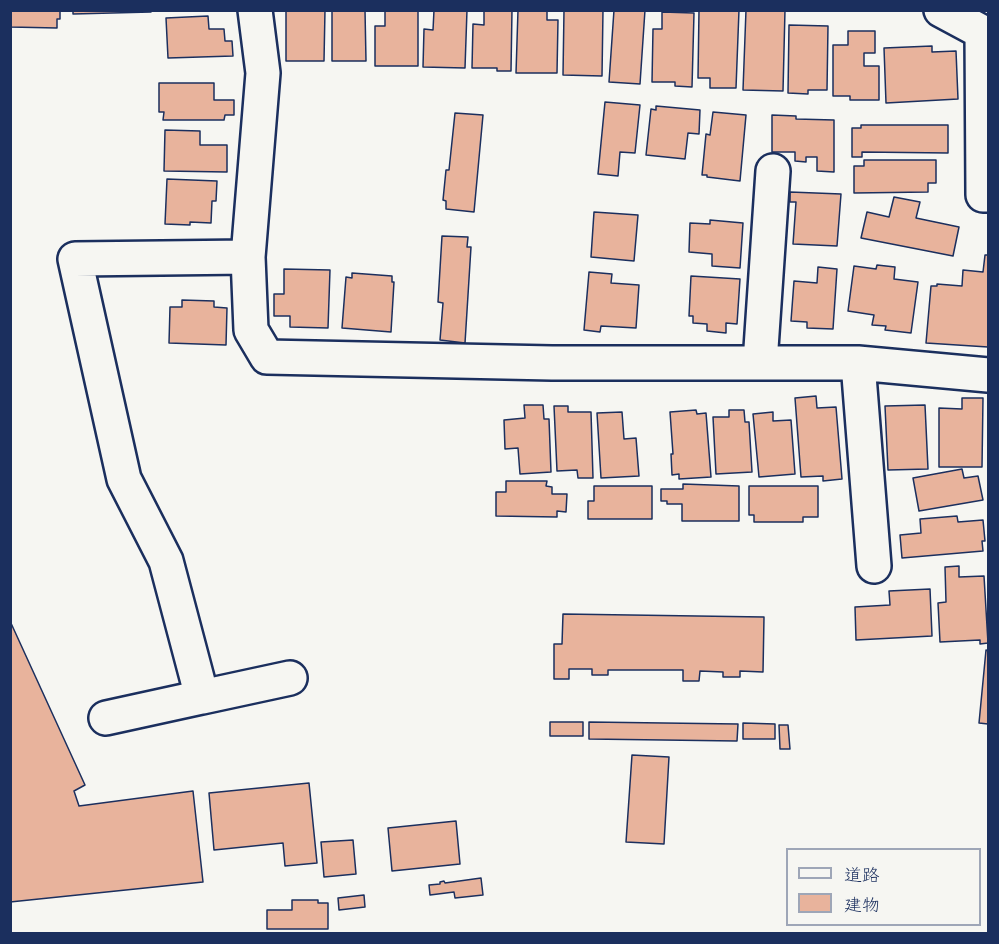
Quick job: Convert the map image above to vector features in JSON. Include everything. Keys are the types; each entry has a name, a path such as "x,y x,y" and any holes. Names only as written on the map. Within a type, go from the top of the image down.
{"street":[{"path":"255,10 263,73 248,257 251,330 267,357 552,363 858,363 988,375"},
{"path":"941,10 985,32 983,195 988,195"},
{"path":"760,363 773,171"},
{"path":"202,697 166,561 124,479 75,259 248,257"},
{"path":"858,363 874,566"},
{"path":"106,718 290,678"}],"building":[{"path":"10,10 60,10 60,19 57,19 57,28 10,27"},
{"path":"73,10 151,10 151,12 73,14"},
{"path":"286,10 325,10 324,61 286,61"},
{"path":"332,10 365,10 366,61 332,61"},
{"path":"385,10 418,10 418,66 375,66 375,26 385,26"},
{"path":"434,10 467,10 465,68 423,67 424,29 433,30"},
{"path":"484,10 512,10 511,71 497,71 497,68 472,68 473,24 484,25"},
{"path":"518,10 547,10 547,20 558,20 557,73 516,73"},
{"path":"564,10 603,10 602,76 563,75"},
{"path":"614,10 645,10 640,84 609,82"},
{"path":"699,10 739,10 736,88 710,88 710,78 698,78"},
{"path":"746,10 785,10 783,91 743,90"},
{"path":"662,12 694,13 692,87 675,86 675,82 652,82 653,29 662,29"},
{"path":"208,16 209,29 224,29 225,41 232,41 233,56 168,58 166,18"},
{"path":"789,25 828,26 827,90 808,90 808,94 788,93"},
{"path":"848,31 875,31 875,53 864,53 864,66 879,66 879,100 850,100 850,96 833,96 833,45 848,45"},
{"path":"932,46 932,52 956,51 958,99 886,103 884,48"},
{"path":"159,83 214,83 214,100 234,100 234,115 225,115 224,120 163,120 164,112 159,112"},
{"path":"605,102 640,105 635,153 620,152 618,176 598,174"},
{"path":"656,106 700,110 699,134 688,133 685,159 646,155 651,109 656,110"},
{"path":"713,112 746,115 740,181 702,175 706,134 710,135"},
{"path":"455,113 483,115 474,212 446,209 446,201 443,200 446,170 449,170"},
{"path":"772,115 796,116 796,119 834,120 834,172 817,171 817,157 806,157 806,162 795,161 795,152 772,152"},
{"path":"861,125 948,125 948,153 862,152 862,157 852,157 852,128 861,128"},
{"path":"165,130 200,131 200,145 227,145 227,172 164,171"},
{"path":"864,160 936,160 936,183 928,183 928,192 854,193 854,166 864,166"},
{"path":"167,179 217,181 216,201 212,201 211,223 165,224"},
{"path":"790,192 841,194 837,246 793,244 796,202 790,202"},
{"path":"894,197 920,202 916,218 959,227 953,256 861,238 867,212 889,217"},
{"path":"594,212 638,215 634,261 591,257"},
{"path":"710,220 743,223 740,268 712,266 712,254 689,252 690,223 710,224"},
{"path":"442,236 468,237 467,247 471,247 465,343 440,340 443,303 438,302"},
{"path":"985,255 988,255 988,347 926,343 931,286 937,286 937,284 962,286 963,270 983,272"},
{"path":"877,265 895,267 894,279 918,282 911,333 885,330 886,326 872,325 874,315 848,311 854,266 876,269"},
{"path":"818,267 837,269 833,329 807,328 807,322 791,321 794,281 817,283"},
{"path":"284,269 330,270 328,328 290,327 290,316 274,316 274,294 284,294"},
{"path":"589,272 612,274 611,283 639,285 636,328 601,326 600,332 584,330"},
{"path":"352,273 392,276 392,282 394,282 391,332 342,328 346,277 352,278"},
{"path":"691,276 740,279 737,324 726,323 726,333 707,331 707,324 693,323 693,316 689,316"},
{"path":"182,300 214,301 214,307 227,308 226,345 169,343 170,307 182,307"},
{"path":"816,396 817,408 836,407 842,479 823,481 823,476 801,477 795,398"},
{"path":"962,398 983,398 982,467 939,467 939,408 962,409"},
{"path":"524,405 543,405 544,419 549,419 551,472 520,474 518,448 505,449 504,420 525,418"},
{"path":"925,405 928,469 888,470 885,406"},
{"path":"554,406 568,406 568,412 591,412 593,478 578,478 577,470 557,471"},
{"path":"696,410 697,414 706,413 711,477 679,479 679,474 672,475 670,412"},
{"path":"729,410 744,410 745,422 749,422 752,472 716,474 713,417 729,417"},
{"path":"622,412 624,439 636,438 639,476 601,478 597,413"},
{"path":"773,412 773,421 791,420 795,474 759,477 753,414"},
{"path":"962,469 964,478 978,476 983,500 919,511 913,478"},
{"path":"506,481 547,481 546,486 552,487 552,494 567,494 566,512 557,511 557,517 496,516 496,492 506,492"},
{"path":"683,484 739,486 739,521 682,521 682,504 667,504 667,501 661,501 661,489 683,489"},
{"path":"594,486 652,486 652,519 588,519 588,501 594,501"},
{"path":"749,486 818,486 818,517 803,517 803,522 754,522 754,515 749,515"},
{"path":"957,516 958,522 983,520 985,541 982,541 983,551 902,558 900,535 921,533 920,519"},
{"path":"959,566 959,577 984,576 988,643 980,644 980,640 940,642 938,603 946,602 945,567"},
{"path":"930,589 932,636 856,640 855,607 890,605 889,591"},
{"path":"563,614 764,617 763,672 740,671 740,677 723,677 723,672 700,671 699,681 683,681 683,670 608,670 608,675 592,675 592,669 569,669 569,679 554,679 554,644 562,644"},
{"path":"10,621 85,785 74,791 79,806 193,791 203,882 10,902"},
{"path":"986,650 988,651 988,724 979,723"},
{"path":"550,722 583,722 583,736 550,736"},
{"path":"589,722 738,724 737,741 589,739"},
{"path":"743,723 775,724 775,739 743,739"},
{"path":"779,725 788,725 790,749 780,749"},
{"path":"632,755 669,757 664,844 626,842"},
{"path":"309,783 317,863 285,866 283,843 214,850 209,793"},
{"path":"456,821 460,864 392,871 388,828"},
{"path":"353,840 356,874 324,877 321,842"},
{"path":"481,878 483,895 455,898 454,892 430,895 429,885 440,884 444,881 445,883"},
{"path":"364,895 365,907 339,910 338,898"},
{"path":"292,900 318,900 318,903 328,903 328,929 267,929 267,910 292,910"}]}
